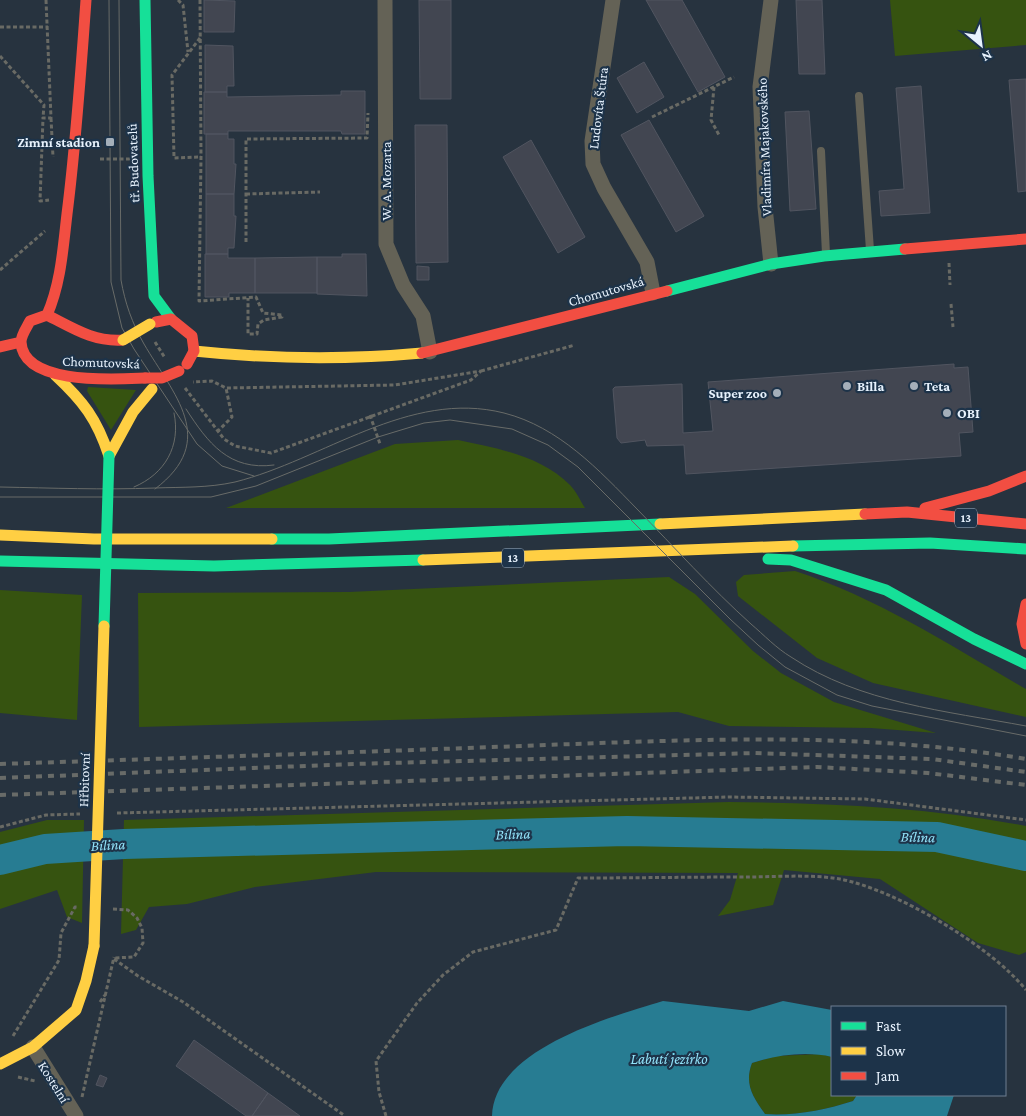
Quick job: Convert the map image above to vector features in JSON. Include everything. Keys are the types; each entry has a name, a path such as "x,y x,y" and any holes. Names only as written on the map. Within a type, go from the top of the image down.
{"main road":[{"path":"0,347 21,342 30,321 47,315 56,298 71,190 80,97 86,0"},
{"name":"tř. Budovatelů","path":"144,0 148,176 154,296 171,319"},
{"name":"Chomutovská","path":"21,342 25,355 35,366 54,375 145,378 162,378 186,367 194,351 249,357 368,358 430,352 491,338 653,293 771,264 826,256 1026,238"},
{"name":"Chomutovská","path":"47,315 68,324 86,337 99,342 123,340 150,324 160,320 171,319"},
{"path":"171,319 192,336 194,351"},
{"path":"54,375 85,402 100,428 109,456"},
{"path":"109,456 133,412 162,378"},
{"name":"Hřbitovní","path":"0,1064 33,1047 76,1010 86,981 94,946 109,456"},
{"path":"907,512 989,491 1026,476"},
{"name":"13","path":"0,535 103,539 329,539 907,512 1026,524"},
{"name":"13","path":"0,561 214,566 930,542 1026,549"},
{"path":"586,555 791,560 886,590 974,639 1026,664"},
{"path":"1026,604 1023,613 1022,633 1026,644"}],"street":[{"name":"W. A. Mozarta","path":"385,0 386,244 403,285 423,316 430,352"},
{"name":"Ludovíta Štúra","path":"614,0 592,141 593,164 604,188 647,262 653,293"},
{"name":"Vladimíra Majakovského","path":"771,0 760,87 765,207 771,264"},
{"name":"Kostelní","path":"33,1047 48,1074 76,1116"}],"lane":[{"path":"859,96 870,252"},
{"path":"821,151 826,256"}],"path":[{"path":"46,0 53,160"},
{"path":"178,0 183,4 188,53"},
{"path":"200,0 201,157 199,302 256,297 263,313 282,315 282,317 264,320 258,324 257,334 248,334 248,298"},
{"path":"0,27 48,27"},
{"path":"200,38 172,75 174,158 201,157"},
{"path":"0,56 44,105 40,201 49,200 48,208"},
{"path":"652,117 734,77"},
{"path":"714,87 711,120 719,135"},
{"path":"43,118 51,118"},
{"path":"246,242 246,139 368,138"},
{"path":"100,159 132,159"},
{"path":"246,194 320,192"},
{"path":"0,270 45,231 46,223"},
{"path":"948,260 950,285"},
{"path":"951,304 953,327"},
{"path":"187,383 212,381 226,388 395,385 481,371 575,346"},
{"path":"226,388 232,417 218,432 235,446 252,451 271,453 289,448 370,415 471,380 481,371"},
{"path":"370,415 380,444"},
{"path":"113,813 729,797 865,799 1026,820"},
{"path":"0,827 46,815 84,814"},
{"path":"386,1116 379,1092 376,1061 417,1003 443,975 473,952 556,930 578,878 787,876 840,879 887,894 940,921 1012,972 1026,990"},
{"path":"82,1100 114,952"},
{"path":"114,958 138,976 183,1002 345,1116"},
{"path":"14,1077 29,1078 34,1082 48,1074"}],"green space":[{"path":"890,0 1026,0 1026,45 895,56"},
{"path":"88,387 136,390 111,430 87,391"},
{"path":"458,440 503,450 546,467 570,485 585,508 226,508 395,444"},
{"path":"795,571 826,582 885,609 1026,689 1026,717 873,683 817,658 738,596 736,582 744,575"},
{"path":"669,577 695,594 753,651 781,673 834,702 936,733 871,728 729,726 678,712 139,727 138,593 349,592"},
{"path":"0,590 82,595 77,720 0,713"},
{"path":"729,802 878,807 952,814 1026,826 1026,952 1019,955 978,943 880,879 784,870 773,905 718,916 730,900 738,873 376,872 255,887 187,904 149,907 136,930 121,934 124,820"},
{"path":"47,820 84,820 82,923 67,917 57,890 0,909 0,832"},
{"path":"821,1054 831,1057 831,1096 856,1096 853,1101 810,1112 765,1114 751,1090 749,1084 750,1071 752,1063 776,1056"}],"water":[{"name":"Labutí jezírko","path":"663,1001 749,1011 783,1001 831,1010 831,1057 812,1054 792,1055 752,1063 749,1084 765,1114 787,1114 820,1110 853,1101 856,1096 954,1096 947,1116 492,1116 498,1092 512,1072 533,1054 558,1039 614,1016"}],"building":[{"path":"204,0 235,1 234,32 204,32"},
{"path":"419,0 451,0 451,99 420,99"},
{"path":"646,0 682,0 725,77 698,92"},
{"path":"796,0 822,0 825,74 799,74"},
{"path":"205,45 233,46 234,86 227,86 227,92 205,92"},
{"path":"644,62 664,97 637,113 617,78"},
{"path":"1026,79 1026,191 1018,192 1009,80"},
{"path":"921,86 930,213 881,216 879,191 904,189 896,88"},
{"path":"341,91 365,91 365,134 342,134 341,131 228,131 228,134 204,134 204,92 227,92 227,97 341,95"},
{"path":"809,111 816,209 790,211 785,112"},
{"path":"649,120 704,216 676,232 621,135"},
{"path":"415,125 447,125 448,262 416,263"},
{"path":"206,134 228,134 228,139 234,139 234,164 236,164 234,194 206,194"},
{"path":"531,140 585,237 558,253 503,157"},
{"path":"206,194 234,194 234,216 236,216 234,248 228,248 228,254 206,254"},
{"path":"205,254 228,254 228,258 255,258 255,293 229,293 229,297 205,297"},
{"path":"342,254 366,254 367,296 317,294 317,257 342,257"},
{"path":"317,257 317,293 255,293 255,258"},
{"path":"417,266 429,267 429,280 417,280"},
{"path":"954,364 954,368 968,367 973,432 959,433 961,456 686,474 684,445 647,446 645,440 621,443 617,438 613,389 615,387 682,384 683,433 713,431 708,382"},
{"path":"194,1040 268,1093 252,1116 246,1116 176,1066"},
{"path":"100,1075 107,1078 103,1087 96,1085"},
{"path":"268,1093 300,1116 252,1116"}],"waterway":[{"name":"Bílina","path":"0,860 45,849 124,844 627,831 937,837 1026,856"}],"tram line":[{"path":"109,0 111,282 122,328 197,444 222,466 254,476"},
{"path":"119,0 121,280 133,321 144,344 177,399 185,417 188,435 185,453 174,471 155,489"},
{"path":"0,487 136,489 225,484 268,472 400,418 434,411 469,408 504,413 543,428 593,465 707,582 775,646 791,657 818,673 875,695 935,710 1026,726"},
{"path":"186,409 203,433 221,452 244,464 258,466 274,465"},
{"path":"134,487 154,475 168,458 175,437 174,413"},
{"path":"0,497 211,497 256,486 378,437 424,423 450,420 512,429 548,445 578,467 730,619 785,667 837,695 872,706 1026,736"}],"railway":[{"path":"0,764 727,740 847,741 967,750 1026,759"},
{"path":"0,778 354,764 755,753 932,759 1026,772"},
{"path":"0,795 817,767 928,773 1026,785"}],"traffic: fast":[{"path":"145,0 148,176 154,296 171,319"},
{"path":"667,291 771,264 824,256 905,249"},
{"path":"104,626 109,456"},
{"path":"272,539 329,539 660,524"},
{"path":"793,546 930,543 1026,549"},
{"path":"768,559 791,560 886,590 974,639 1026,664"},
{"path":"0,561 214,566 423,560"}],"traffic: slow":[{"path":"123,340 150,324"},
{"path":"194,351 308,358 422,353"},
{"path":"55,375 74,393 88,411 99,431 109,456"},
{"path":"109,456 133,412 152,389"},
{"path":"660,524 865,514"},
{"path":"0,535 94,539 272,539"},
{"path":"423,560 793,546"},
{"path":"94,946 104,626"},
{"path":"0,1064 33,1047 76,1010 86,981 94,946"}],"traffic: jam":[{"path":"47,315 52,303 63,252 76,134 86,0"},
{"path":"905,249 1026,239"},
{"path":"422,353 667,291"},
{"path":"123,340 102,339 75,329 47,315 30,321 21,342 26,356 37,366 53,373 94,379 145,378"},
{"path":"156,322 171,319 192,336 194,351 187,364"},
{"path":"0,347 21,342"},
{"path":"145,378 162,378 179,371"},
{"path":"925,508 989,491 1026,476"},
{"path":"865,514 907,512 1026,524"},
{"path":"1026,604 1022,624 1026,644"}],"place":[{"name":"Zimní stadion","path":"110,142"},
{"name":"Billa","path":"847,386"},
{"name":"Teta","path":"914,386"},
{"name":"Super zoo","path":"777,393"},
{"name":"OBI","path":"947,413"}]}
